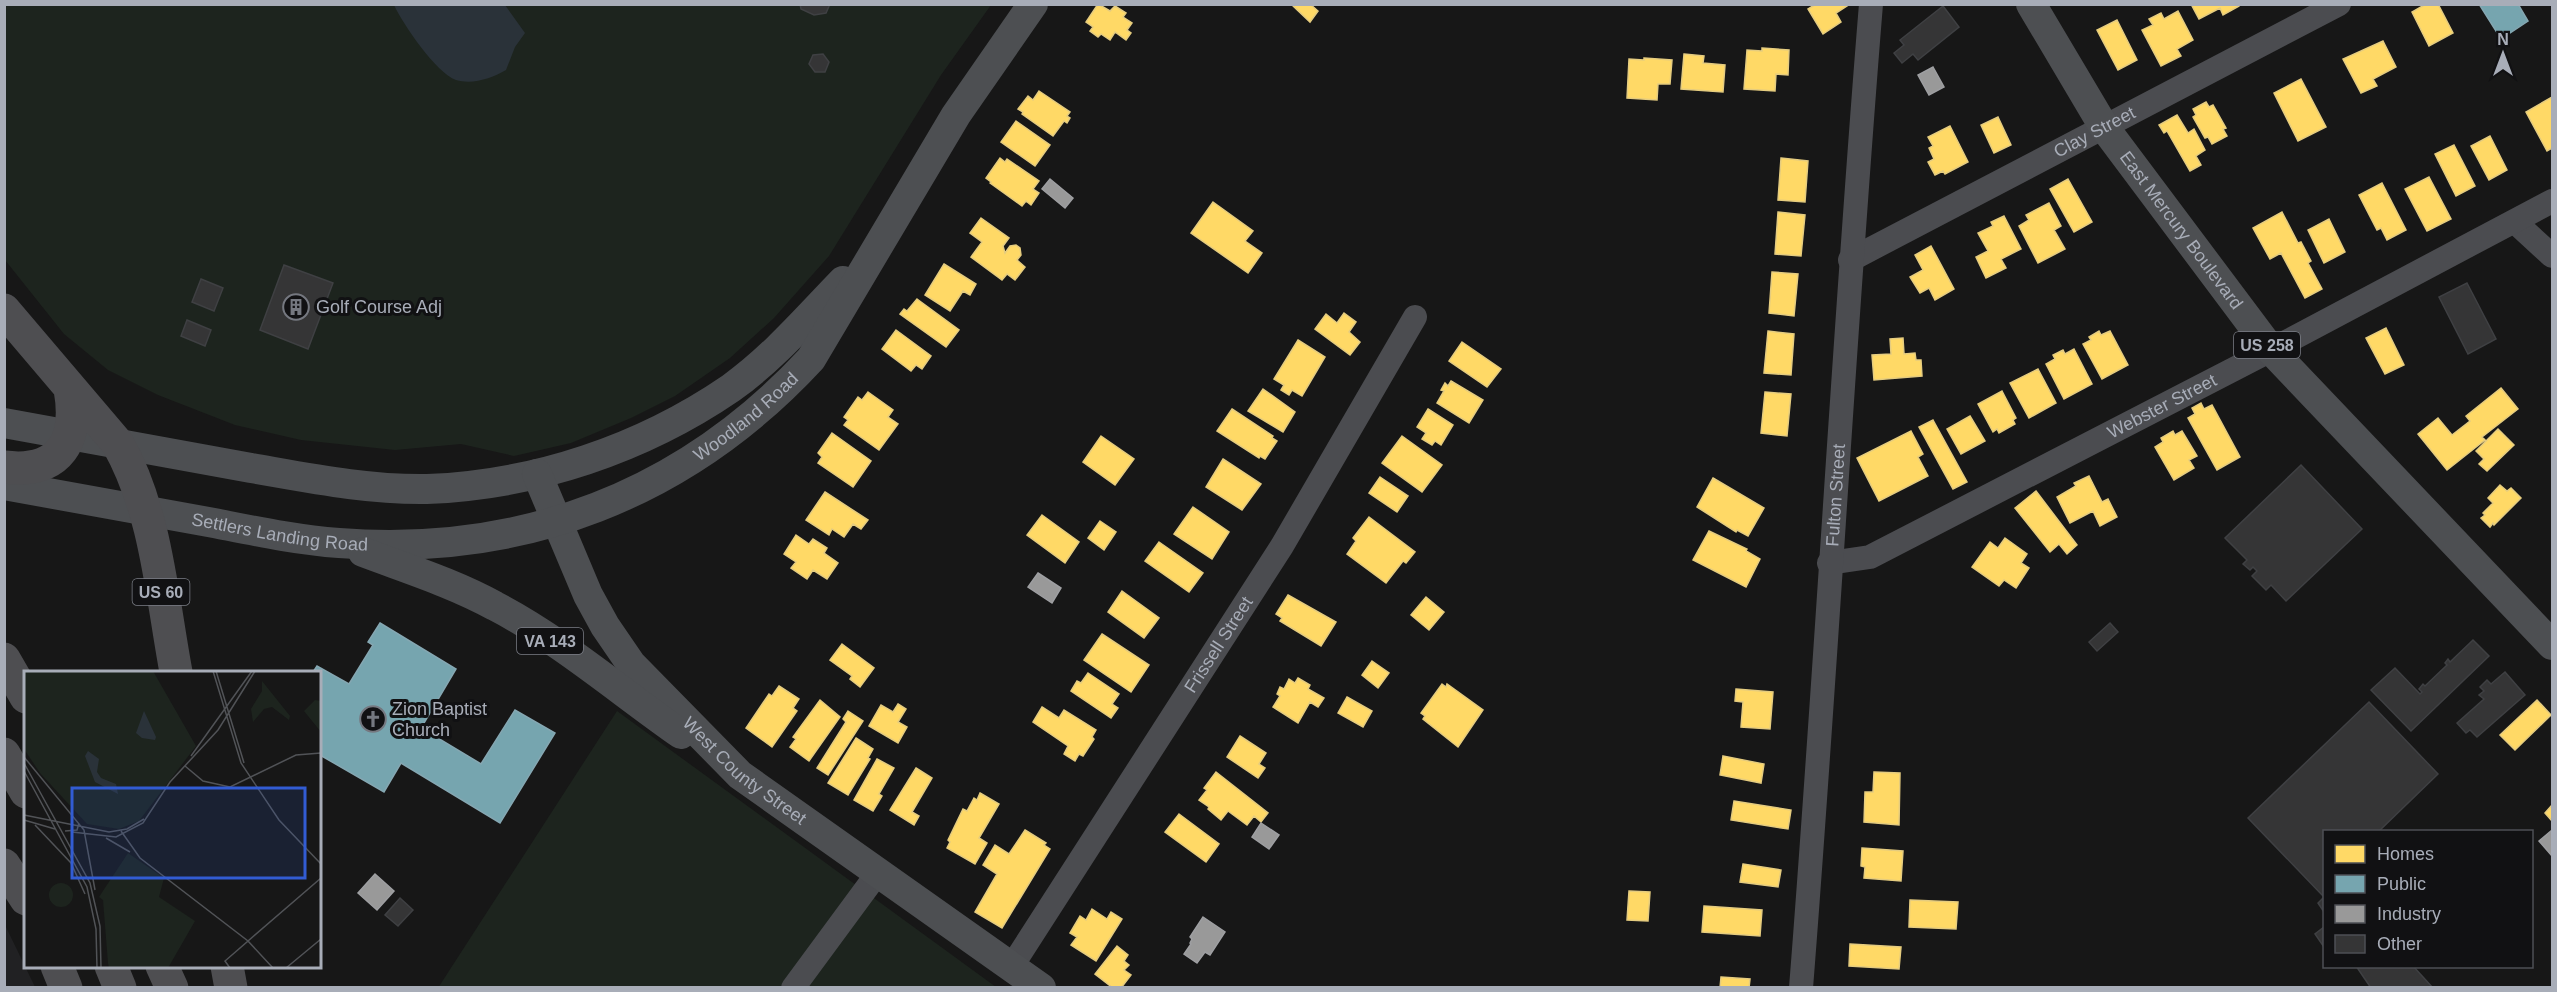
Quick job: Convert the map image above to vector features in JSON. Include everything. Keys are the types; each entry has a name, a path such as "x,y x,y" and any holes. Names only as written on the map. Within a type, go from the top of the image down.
{"highway":[{"path":"4,310 118,444"},
{"path":"4,467 27,468 49,462 57,454 70,435 74,411 70,389"},
{"name":"US 60","path":"118,444 136,482 146,512 176,671"},
{"path":"4,659 24,694"},
{"path":"4,754 24,789"},
{"path":"4,865 24,896"},
{"path":"58,968 66,987"},
{"path":"112,968 120,987"},
{"path":"163,968 172,987"},
{"path":"227,968 231,987"}],"main road":[{"name":"Woodland Road","path":"557,523 613,501 677,469 725,437 782,390 811,359 956,115 1033,4"},
{"name":"East Mercury Boulevard","path":"2031,4 2104,126 2271,350 2553,645"},
{"name":"Woodland Road","path":"537,474 580,462 630,443 730,388 788,338 878,244"},
{"path":"4,423 340,483 383,488 427,489 471,485 537,474"},
{"name":"West County Street","path":"537,474 588,595 605,626 631,664 740,775 877,874 1041,987"},
{"name":"Settlers Landing Road","path":"4,485 285,536 340,543 407,545 445,542 512,533 557,523"},
{"name":"VA 143","path":"340,543 438,578 498,607 562,649 740,775"}],"street":[{"name":"Fulton Street","path":"1801,987 1823,712 1829,563 1850,260 1871,4"},
{"name":"Clay Street","path":"1850,260 2339,4"},
{"name":"Webster Street","path":"1829,563 1870,557 2553,201"},
{"path":"2515,222 2553,256"},
{"name":"Frissell Street","path":"1012,966 1282,546 1415,317"},
{"path":"793,987 877,874"}],"shaded area":[{"path":"5,5 991,5 941,75 829,256 774,318 730,358 675,396 631,418 571,443 514,456 461,444 395,450 301,440 235,425 158,395 108,370 64,334 5,260"},
{"path":"394,5 505,5 525,33 515,47 506,70 482,80 469,82 456,80 448,76 430,58 412,35"},
{"path":"617,711 996,987 438,988"},
{"path":"5,925 35,987 5,987"}],"building: Homes":[{"path":"1098,4 1110,11 1115,6 1126,13 1123,17 1132,23 1127,30 1131,33 1126,40 1115,32 1110,40 1101,34 1098,37 1090,31 1093,27 1086,22"},
{"path":"1291,4 1310,4 1318,11 1310,22"},
{"path":"1816,4 1850,4 1836,13 1841,22 1823,34 1808,9"},
{"path":"2191,4 2239,4 2239,6 2223,15 2220,8 2199,19"},
{"path":"2426,4 2438,4 2453,33 2429,46 2412,12"},
{"path":"2178,11 2193,40 2177,49 2181,56 2161,66 2142,30 2153,25 2149,19 2161,13 2164,19"},
{"path":"2117,20 2137,60 2118,70 2097,30"},
{"path":"2383,41 2396,67 2373,79 2377,86 2361,93 2343,59"},
{"path":"1762,48 1789,50 1788,75 1776,74 1775,91 1744,89 1747,50 1762,51"},
{"path":"1684,54 1704,56 1703,63 1725,65 1723,92 1681,89"},
{"path":"1644,58 1672,60 1670,84 1658,84 1657,100 1627,98 1629,59 1644,60"},
{"path":"2301,79 2326,127 2298,141 2274,93"},
{"path":"1039,91 1070,112 1067,116 1070,118 1067,123 1064,121 1053,136 1018,109 1028,96 1033,100"},
{"path":"2552,97 2552,148 2547,151 2526,112"},
{"path":"2206,102 2209,107 2213,105 2226,128 2223,129 2227,136 2212,144 2208,137 2205,138 2193,117 2196,115 2193,109"},
{"path":"2177,115 2188,133 2194,129 2205,150 2196,156 2201,165 2190,171 2167,131 2164,133 2159,125"},
{"path":"1998,117 2011,145 1994,153 1981,125"},
{"path":"1016,121 1050,145 1035,166 1001,142"},
{"path":"1950,126 1968,162 1945,174 1943,171 1935,175 1928,162 1934,159 1929,148 1933,146 1928,137"},
{"path":"2490,136 2507,170 2489,180 2471,146"},
{"path":"2454,145 2475,186 2456,196 2435,154"},
{"path":"1000,158 1005,162 1007,159 1039,181 1033,189 1039,193 1031,205 1026,201 1022,206 986,178"},
{"path":"1781,158 1808,161 1805,202 1778,200"},
{"path":"2429,177 2451,219 2427,231 2405,189"},
{"path":"2068,179 2092,222 2074,232 2050,189"},
{"path":"2382,183 2406,230 2387,240 2381,228 2377,230 2359,195"},
{"path":"1213,202 1253,231 1245,241 1262,253 1248,273 1191,233"},
{"path":"2049,203 2061,226 2054,230 2065,249 2038,263 2019,226 2029,220 2026,215"},
{"path":"1778,212 1805,215 1801,256 1775,254"},
{"path":"2282,212 2298,243 2301,242 2311,261 2308,263 2322,289 2305,298 2281,253 2270,259 2253,228"},
{"path":"2004,216 2021,249 2001,259 2006,268 1986,278 1976,257 1988,251 1978,233 1993,226 1991,222"},
{"path":"981,218 1009,238 1003,246 1005,253 1010,246 1016,245 1020,248 1021,255 1017,260 1025,267 1015,280 1007,274 1002,280 971,257 982,242 970,233"},
{"path":"2329,219 2345,252 2324,263 2308,230"},
{"path":"1931,246 1954,289 1935,300 1929,288 1920,293 1910,277 1923,270 1915,255"},
{"path":"944,264 976,284 970,295 963,291 950,311 925,295"},
{"path":"1772,272 1798,274 1794,316 1769,313"},
{"path":"917,299 959,330 946,347 900,314 904,309 907,311"},
{"path":"1344,313 1356,322 1349,332 1360,342 1350,355 1315,329 1326,314 1337,323"},
{"path":"2386,328 2404,365 2385,374 2366,338"},
{"path":"896,330 931,356 922,369 916,365 911,371 882,349"},
{"path":"1768,331 1794,334 1791,375 1764,373"},
{"path":"2099,331 2101,335 2110,331 2128,365 2102,379 2083,344 2091,340 2089,337"},
{"path":"1903,338 1904,354 1915,353 1916,360 1921,360 1922,376 1874,380 1872,355 1891,354 1890,339"},
{"path":"1298,340 1325,357 1302,396 1292,390 1289,395 1281,390 1284,385 1274,379"},
{"path":"1462,342 1501,369 1487,387 1449,361"},
{"path":"2074,349 2092,384 2064,399 2046,364 2055,359 2053,355 2063,350 2065,354"},
{"path":"2038,369 2056,403 2029,418 2010,383"},
{"path":"1451,381 1483,400 1469,423 1437,403 1444,391 1441,390 1445,383 1448,386"},
{"path":"2501,388 2518,409 2482,437 2485,440 2447,470 2418,434 2438,418 2452,435 2470,421 2466,416"},
{"path":"1263,389 1295,412 1283,432 1248,411"},
{"path":"2002,391 2016,418 2013,420 2015,424 1999,433 1997,429 1993,432 1978,404"},
{"path":"868,392 893,410 888,417 898,424 879,450 844,425 848,420 844,417 858,397 862,400"},
{"path":"1765,392 1791,394 1787,436 1761,433"},
{"path":"2201,403 2204,409 2212,405 2240,457 2217,470 2188,418 2195,414 2192,408"},
{"path":"1232,409 1277,441 1265,459 1260,456 1259,458 1217,431"},
{"path":"1428,409 1453,425 1441,445 1435,441 1432,445 1422,439 1426,433 1417,427"},
{"path":"1970,416 1985,441 1961,454 1947,429"},
{"path":"1933,420 1967,482 1953,489 1919,427"},
{"path":"2498,429 2514,445 2487,471 2479,464 2484,459 2476,451"},
{"path":"1911,431 1923,454 1918,457 1928,476 1879,501 1857,458"},
{"path":"2173,431 2175,435 2182,431 2197,456 2189,460 2194,468 2174,480 2155,447 2163,442 2161,438"},
{"path":"832,433 871,461 853,487 818,463 822,457 818,453"},
{"path":"1101,436 1134,459 1115,485 1083,462"},
{"path":"1402,436 1442,465 1422,492 1382,463"},
{"path":"1223,459 1261,484 1242,510 1206,487"},
{"path":"2089,476 2102,502 2108,499 2117,517 2100,526 2093,511 2070,523 2057,497 2076,486 2074,483"},
{"path":"1380,477 1408,496 1397,512 1369,493"},
{"path":"1713,478 1764,508 1748,536 1737,530 1736,532 1697,507"},
{"path":"2500,485 2507,491 2511,488 2521,498 2490,527 2481,518 2493,503 2488,498"},
{"path":"2036,491 2077,545 2067,554 2059,544 2050,552 2015,508"},
{"path":"825,492 868,520 861,529 853,524 844,537 832,529 829,535 806,520"},
{"path":"1193,507 1229,532 1212,559 1174,534"},
{"path":"1042,515 1079,542 1065,563 1027,535"},
{"path":"1369,517 1415,552 1406,563 1403,561 1386,583 1347,554 1356,541 1353,538"},
{"path":"1100,521 1116,532 1104,550 1088,538"},
{"path":"1709,531 1747,549 1746,551 1760,559 1746,587 1693,560"},
{"path":"796,535 809,544 813,539 827,548 824,553 838,563 827,579 813,570 807,579 791,568 796,562 784,554"},
{"path":"2005,538 2027,554 2021,563 2029,568 2016,588 2004,580 1999,586 1972,567 1990,542 1998,548"},
{"path":"1159,542 1203,573 1189,592 1145,561"},
{"path":"1122,591 1159,618 1144,638 1108,612"},
{"path":"1288,595 1336,622 1321,646 1280,621 1282,618 1276,614"},
{"path":"1426,597 1444,612 1429,630 1411,615"},
{"path":"1102,634 1149,665 1131,692 1084,660"},
{"path":"842,644 874,668 860,687 850,679 852,676 830,660"},
{"path":"1372,661 1389,673 1378,688 1362,675"},
{"path":"1088,673 1119,694 1112,704 1118,708 1111,718 1071,691 1077,681 1081,683"},
{"path":"1298,678 1310,685 1308,689 1324,698 1318,707 1310,702 1298,723 1273,707 1280,696 1277,694 1280,687 1284,689 1289,679 1295,683"},
{"path":"1442,684 1446,687 1447,684 1483,710 1458,747 1423,719 1425,716 1421,713"},
{"path":"779,686 799,699 793,708 797,711 772,747 746,728 769,694 772,696"},
{"path":"1736,689 1773,692 1770,729 1741,727 1743,702 1735,701"},
{"path":"1347,697 1372,711 1363,727 1338,713"},
{"path":"820,700 840,717 809,761 790,747 796,739 793,737"},
{"path":"2537,700 2551,715 2515,750 2500,735"},
{"path":"898,704 906,709 898,722 907,727 898,743 869,726 881,705 893,712"},
{"path":"1042,707 1059,718 1064,710 1096,730 1092,737 1094,739 1083,756 1079,754 1075,761 1064,754 1068,746 1033,722"},
{"path":"848,711 863,721 828,775 817,768 846,722 843,719"},
{"path":"1240,736 1266,753 1259,764 1265,768 1258,778 1227,757"},
{"path":"856,738 873,749 868,758 870,759 848,795 828,783"},
{"path":"1723,756 1764,764 1761,783 1720,775"},
{"path":"877,759 894,768 879,794 882,796 873,811 854,800"},
{"path":"916,768 932,778 912,812 919,816 914,825 890,810"},
{"path":"1216,772 1268,813 1261,822 1254,816 1247,825 1228,811 1221,820 1199,800 1207,790 1204,788"},
{"path":"1874,772 1900,773 1899,825 1864,822 1865,792 1873,792"},
{"path":"980,793 999,804 979,838 987,843 975,864 947,848 950,842 948,840 963,809 967,811 974,798 977,800"},
{"path":"1734,801 1791,810 1788,829 1731,820"},
{"path":"2552,805 2552,821 2545,813"},
{"path":"1179,814 1219,844 1206,862 1165,832"},
{"path":"1025,830 1046,843 1044,845 1050,849 1002,928 975,912 997,874 983,865 995,845 1009,854"},
{"path":"1862,848 1903,851 1901,881 1864,878 1865,867 1861,866"},
{"path":"1743,864 1781,870 1778,887 1740,882"},
{"path":"1629,891 1650,892 1648,921 1627,920"},
{"path":"1910,900 1958,902 1956,929 1909,927"},
{"path":"1704,906 1762,910 1760,936 1702,932"},
{"path":"1092,909 1107,919 1111,912 1122,919 1096,961 1071,945 1077,937 1070,933 1080,916 1086,920"},
{"path":"1850,944 1901,947 1899,969 1849,966"},
{"path":"1117,946 1128,955 1124,961 1129,965 1124,970 1131,975 1121,988 1113,988 1095,974"},
{"path":"1721,977 1750,979 1749,988 1720,988"}],"building: Public":[{"path":"2479,4 2518,4 2528,21 2501,39"},
{"name":"Zion Baptist Church","path":"380,623 456,669 421,728 481,764 515,710 555,733 500,823 401,763 384,792 321,756 321,671 314,671 317,666 349,684 373,645 368,642"}],"building: Industry":[{"path":"1933,67 1944,87 1929,95 1918,75"},
{"path":"1050,179 1073,198 1065,208 1042,189"},
{"path":"1038,573 1061,588 1052,603 1028,587"},
{"path":"1261,823 1279,835 1269,849 1252,837"},
{"path":"2552,830 2552,856 2539,841"},
{"path":"375,874 394,891 377,910 358,893"},
{"path":"1203,917 1225,932 1210,955 1205,952 1197,963 1184,954 1191,944 1190,937"}],"building: Other":[{"path":"800,4 830,4 826,13 814,15 801,9"},
{"path":"1943,6 1959,27 1918,60 1913,54 1902,63 1894,53 1904,45 1900,40"},
{"path":"823,54 829,62 825,72 815,72 809,64 813,55"},
{"name":"Golf Course Adj","path":"284,265 333,283 308,349 260,330"},
{"path":"201,279 223,288 214,311 192,302"},
{"path":"2467,283 2496,339 2468,354 2439,297"},
{"path":"187,320 211,330 205,346 181,336"},
{"path":"2301,465 2362,529 2286,601 2271,585 2266,590 2252,576 2257,571 2253,567 2250,570 2243,564 2247,560 2225,538"},
{"path":"2110,623 2118,632 2097,651 2089,642"},
{"path":"2473,640 2489,656 2411,731 2371,690 2395,668 2420,694 2422,692 2419,689 2423,684 2425,686 2447,665 2445,663 2448,659 2450,662"},
{"path":"2505,672 2525,695 2477,737 2470,730 2466,733 2457,723 2484,699 2479,695 2484,691 2480,687 2487,680 2491,684"},
{"path":"2369,702 2438,774 2380,830 2323,830 2323,896 2248,818"},
{"path":"400,898 413,910 398,926 385,915"},
{"path":"2323,898 2323,910 2318,903"},
{"path":"2323,928 2323,946 2315,934"},
{"path":"2357,968 2415,968 2433,988 2371,988"}],"place":[{"name":"Golf Course Adj","path":"296,307"},
{"name":"Zion Baptist Church","path":"373,719"}]}
